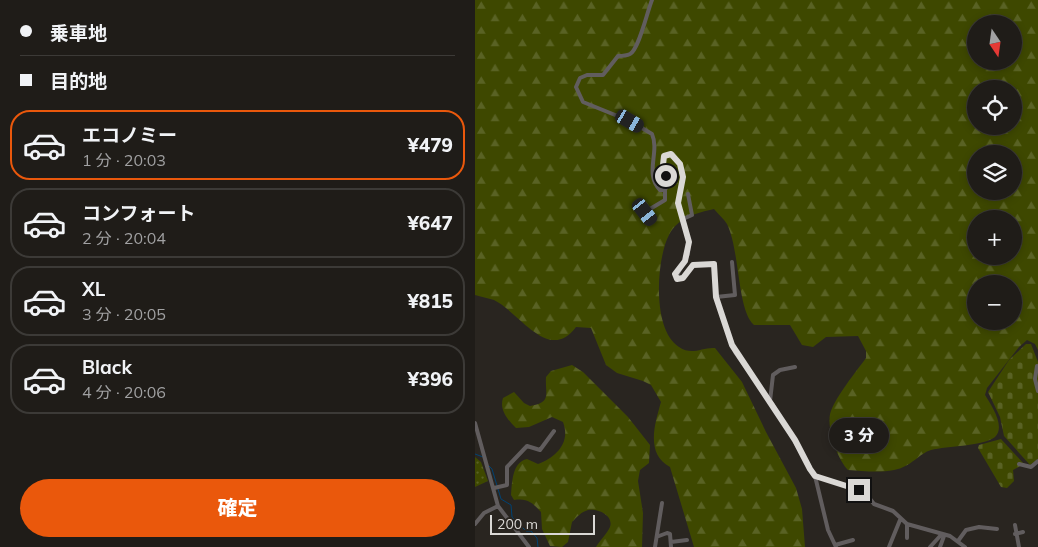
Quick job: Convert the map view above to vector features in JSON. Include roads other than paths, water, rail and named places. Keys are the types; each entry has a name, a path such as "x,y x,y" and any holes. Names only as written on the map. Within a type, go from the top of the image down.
{"street":[{"path":"652,0 644,18 640,40 633,51 629,55 618,56 603,75 587,75 580,78 576,87 583,102 630,121 652,134 655,146 652,165 656,185 660,190 665,190"},
{"path":"645,212 665,200 665,190 668,184 663,160 664,156 671,154 680,164 683,177 678,198 689,248 685,261 677,271 676,277 681,279 693,265 714,264 716,297 735,352 770,401 815,476 828,530 836,546 853,540"},
{"path":"683,219 692,215 688,194"},
{"path":"639,206 651,221"},
{"path":"716,297 735,295 732,262"},
{"path":"1037,366 1035,379 1038,391"},
{"path":"770,401 773,375 780,370 795,367"},
{"path":"475,423 498,506 529,547"},
{"path":"494,488 507,485 507,467 527,446 540,450 553,431"},
{"path":"1019,464 1031,467 1038,461"},
{"path":"815,476 864,491 873,504 893,510 900,520 907,524 927,528 958,541 963,546"},
{"path":"655,547 659,536 659,514 662,503"},
{"path":"475,524 484,513 498,506"},
{"path":"889,547 900,520"},
{"path":"907,524 907,538"},
{"path":"1015,525 1015,534 1019,547"},
{"path":"958,541 966,530 979,527 997,528"},
{"path":"1015,534 1023,532"},
{"path":"659,536 667,533 671,534 671,544 687,540"},
{"path":"940,546 943,535"},
{"path":"930,547 943,535"}],"waterway":[{"path":"475,454 483,457"},
{"path":"489,466 492,469 501,499 511,505 512,517 526,531 531,531 537,538 538,547"}]}
